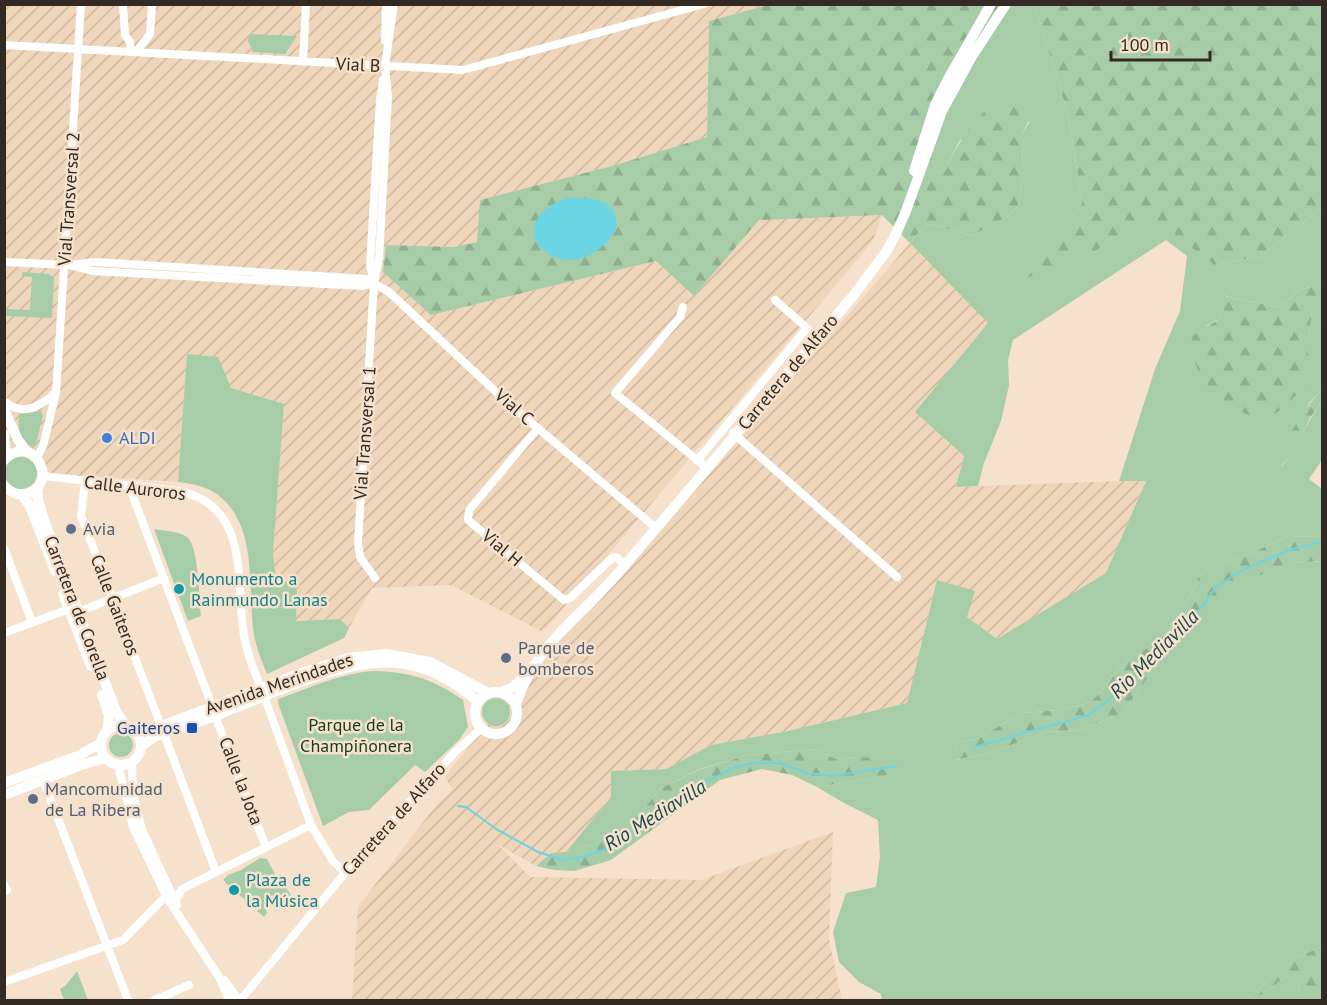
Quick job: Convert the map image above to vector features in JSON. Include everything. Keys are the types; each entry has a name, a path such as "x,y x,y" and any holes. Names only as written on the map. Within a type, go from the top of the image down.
{"main road":[{"name":"Carretera de Alfaro","path":"734,434 884,250 900,217 935,105 992,4"},
{"name":"Carretera de Alfaro","path":"516,704 526,680 550,641 624,563 703,465 734,434 853,296 886,252 906,211 942,111 971,58 1006,4"},
{"path":"4,410 18,441 42,465 43,476 37,488 28,494 14,493 4,486"},
{"path":"4,434 5,459"},
{"path":"5,459 14,453 27,452"},
{"name":"Carretera de Corella","path":"37,488 44,520 108,710 108,729"},
{"name":"Carretera de Corella","path":"22,495 30,506 116,711 125,725"},
{"name":"Carretera de Alfaro","path":"501,692 520,683 549,637 624,563"},
{"name":"Avenida Merindades","path":"137,732 163,730 349,658 386,654 430,662 488,693"},
{"name":"Avenida Merindades","path":"262,692 361,665 396,662 427,669 463,688 478,702"},
{"path":"501,692 516,704 517,717 510,729 496,734 482,728 475,710 478,702 488,693 501,692"},
{"path":"4,795 105,758 118,765 132,763 140,753 142,746 137,732 125,725 116,725 108,729 101,743 105,758"},
{"name":"Avenida Merindades","path":"142,746 163,730"},
{"path":"4,783 78,756 101,743"}],"street":[{"name":"Vial Transversal 2","path":"37,458 43,446 56,393 68,265 81,4"},
{"path":"123,4 125,35 133,52 150,34 152,4"},
{"path":"303,62 306,4"},
{"name":"Vial Transversal 1","path":"375,578 360,557 358,543 374,283 379,263 388,97 385,66 386,4"},
{"name":"Vial Transversal 1","path":"385,66 394,4"},
{"name":"Vial B","path":"4,45 463,69 704,4"},
{"path":"4,261 68,265 92,271 362,286 374,283"},
{"name":"Vial C","path":"374,283 389,292 538,428 655,527"},
{"path":"683,307 680,317 615,393 703,465 807,328 775,300"},
{"path":"4,401 18,409 28,410 41,405 56,393"},
{"name":"Vial H","path":"538,428 469,510 468,520 564,600 570,598 612,558 616,557 624,563"},
{"path":"734,434 897,577"},
{"name":"Calle Auroros","path":"43,476 191,493 209,502 221,513 234,540 244,637 262,692 311,825 332,860 345,873"},
{"name":"Calle Gaiteros","path":"85,481 82,522 216,872"},
{"name":"Calle la Jota","path":"129,486 266,847"},
{"path":"4,548 32,622"},
{"path":"4,633 32,622 113,598 164,578"},
{"name":"Carretera de Alfaro","path":"236,999 345,873 456,751 482,728"},
{"path":"132,763 137,814 142,830 175,902 236,999"},
{"path":"118,765 133,827 166,896 236,999"},
{"path":"43,780 128,1000"},
{"path":"175,902 182,889 311,825"},
{"path":"165,878 182,889"},
{"path":"4,884 7,890 4,892"},
{"path":"4,982 123,940 166,896"},
{"path":"155,1000 189,985"}],"shaded area":[{"path":"4,5 768,5 709,21 707,137 612,166 480,200 478,242 455,247 386,245 431,315 657,261 694,295 759,220 882,215 873,241 543,632 451,585 372,588 349,628 340,619 296,621 297,583 276,582 273,553 284,404 231,388 187,355 178,482 5,471"},
{"path":"910,243 989,323 915,412 964,456 956,487 1146,480 1106,574 997,639 967,617 937,580 907,703 788,731 711,745 666,769 611,771 611,797 566,852 551,853 536,866 497,844 530,877 701,880 833,832 829,939 842,1000 352,1000 358,907 437,804 453,789 445,778 456,762 548,653 594,607"}],"green space":[{"path":"768,5 1007,5 947,108 931,156 936,172 945,169 955,150 982,114 1001,101 1023,100 1034,110 1022,134 1023,179 1018,206 1008,216 972,236 932,224 921,230 910,243 882,215 759,220 694,296 656,261 431,315 383,272 386,245 455,247 477,242 480,200 612,166 707,137 709,21"},
{"path":"1007,5 1035,5 1069,118 1082,203 1028,277 1094,252 1149,213 1214,265 1261,256 1322,208 1322,283 1297,291 1287,301 1276,307 1223,295 1219,319 1206,326 1309,335 1312,311 1322,322 1322,390 1310,402 1278,458 1282,466 1322,401 1322,460 1309,479 1322,489 1322,535 1319,537 1289,536 1244,556 1220,563 1199,576 1189,599 1170,630 1154,644 1129,659 1089,703 1059,710 1022,713 975,740 957,742 956,760 986,754 1047,732 1080,730 1123,713 1152,671 1249,578 1292,563 1322,561 1322,947 1296,957 1246,1000 882,1000 881,994 859,982 839,962 833,932 846,893 876,887 880,857 878,820 817,787 870,779 859,757 836,759 816,749 748,755 700,769 661,788 634,820 599,842 566,852 611,797 611,771 666,769 711,745 788,731 907,703 937,580 975,591 967,617 997,639 1106,573 1146,481 1119,481 1155,369 1180,311 1187,256 1166,240 1013,340 1008,360 1009,385 1001,421 984,463 978,486 956,487 964,456 915,412 988,323 910,243 921,230 932,224 972,236 1008,216 1018,206 1023,179 1022,134 1030,121 960,140 945,169 936,172 931,156 947,108"},
{"path":"1035,5 1322,5 1322,208 1261,256 1214,265 1149,214 1094,252 1027,278 1082,203 1069,118"},
{"path":"249,34 297,36 285,54 253,52 248,41"},
{"path":"23,272 49,274 54,278 52,318 5,316 5,309 30,310 32,277 22,276"},
{"path":"1322,283 1322,322 1312,312 1307,384 1282,409 1263,418 1256,418 1240,411 1215,393 1198,371 1194,360 1192,336 1219,319 1222,295 1276,307 1287,301 1297,291"},
{"path":"187,354 218,357 231,388 284,404 273,553 276,581 297,583 296,621 340,619 349,628 344,638 267,674 255,639 249,559 240,523 231,508 214,492 178,482"},
{"path":"1322,390 1322,401 1310,418 1295,449 1281,466 1278,458 1287,440 1303,413"},
{"path":"41,411 43,415 36,444 33,447 22,438 19,429 19,414"},
{"path":"21,457 32,462 37,473 32,484 21,489 10,484 5,473 10,462"},
{"path":"154,529 180,534 187,537 191,543 196,562 201,616 188,621"},
{"path":"1322,535 1322,561 1292,563 1249,579 1152,671 1123,713 1080,730 1047,732 986,754 955,760 957,742 975,740 1022,713 1059,710 1089,703 1129,659 1154,644 1170,630 1189,599 1199,576 1220,563 1244,556 1289,536 1319,537"},
{"name":"Parque de la Champiñonera","path":"374,671 410,675 442,687 463,700 468,727 459,740 425,772 415,765 369,810 349,812 323,826 278,699 337,678"},
{"path":"496,698 506,702 510,712 506,722 496,726 486,722 482,712 486,702"},
{"path":"121,733 130,736 133,745 130,754 121,757 112,754 109,745 112,736"},
{"path":"816,749 836,759 859,757 890,759 899,772 817,787 792,775 762,769 720,780 611,860 574,871 536,866 551,853 566,852 599,842 634,820 661,788 701,769 748,755"},
{"path":"260,858 267,859 276,876 278,875 291,895 287,898 279,894 269,897 266,906 267,913 264,917 257,911 258,909 239,895 241,893 233,887 232,889 223,880"},
{"path":"1322,947 1322,1000 1298,1000 1299,980 1287,976 1254,1000 1246,1000 1296,957"},
{"path":"77,971 88,1000 64,1000 60,989"},
{"path":"1287,976 1299,979 1298,1000 1254,1000"}],"water":[{"path":"567,198 604,202 614,212 616,220 614,233 605,244 587,256 569,260 553,257 541,248 535,236 536,223 546,209"}],"waterway":[{"name":"Rio Mediavilla","path":"974,747 1089,715 1128,684 1191,621 1216,587 1241,571 1289,550 1322,542"},
{"name":"Rio Mediavilla","path":"458,806 466,807 496,829 538,852 563,860 584,857 605,849 651,819 673,799 735,767 757,763 779,763 808,773 833,776 896,766"}],"place":[{"name":"ALDI","path":"107,438"},
{"name":"Avia","path":"71,529"},
{"name":"Monumento a Rainmundo Lanas","path":"179,589"},
{"name":"Parque de bomberos","path":"506,658"},
{"name":"Gaiteros","path":"192,728"},
{"name":"Mancomunidad de La Ribera","path":"33,799"},
{"name":"Plaza de la Música","path":"234,890"}]}
